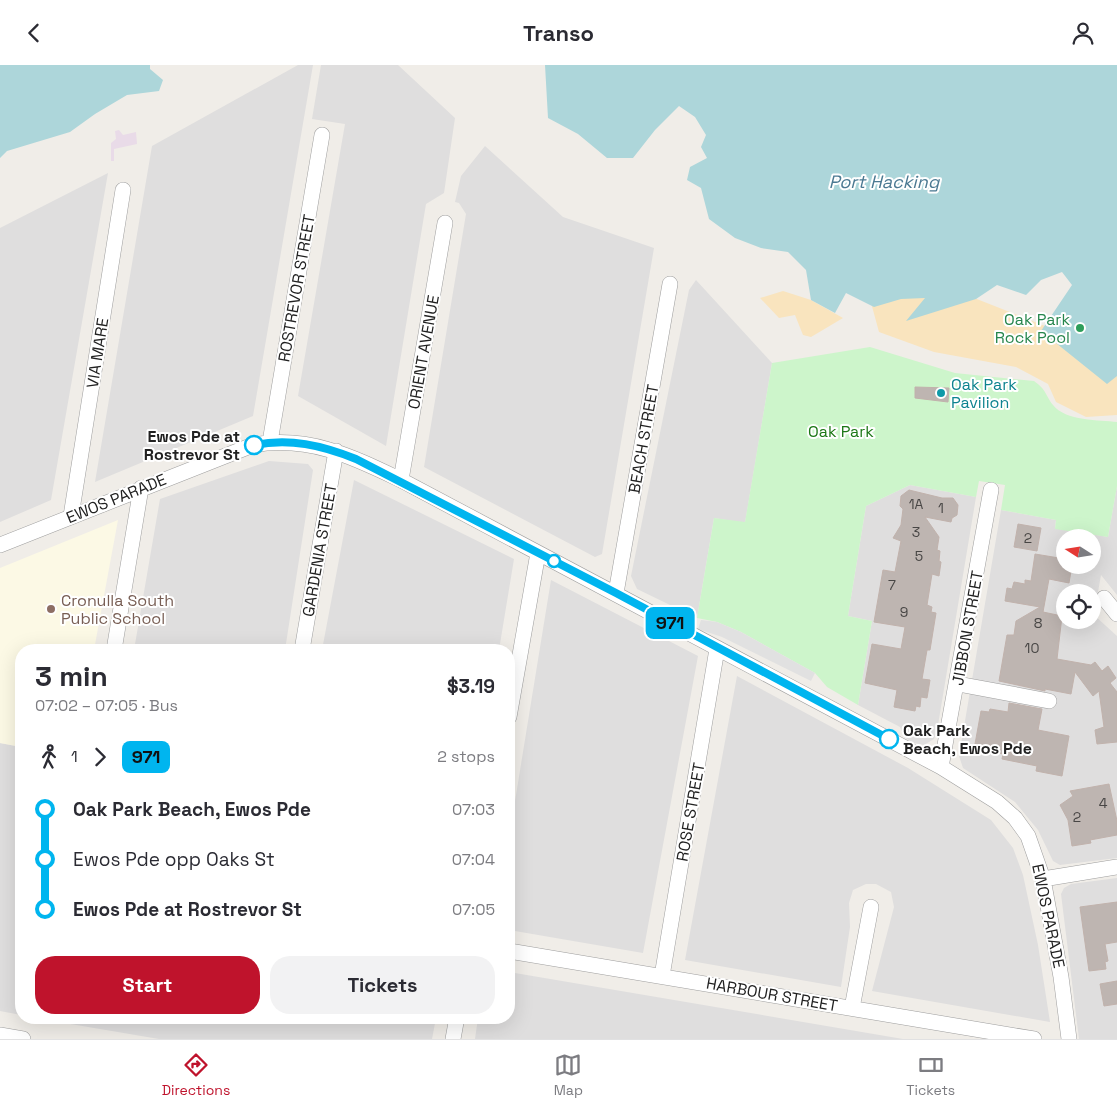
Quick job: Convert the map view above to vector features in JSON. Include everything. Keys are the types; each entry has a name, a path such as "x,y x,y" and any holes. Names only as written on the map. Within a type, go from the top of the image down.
{"street":[{"name":"ROSTREVOR STREET","path":"270,442 322,135"},
{"name":"VIA MARE","path":"70,516 123,190"},
{"name":"ORIENT AVENUE","path":"401,480 445,223"},
{"name":"BEACH STREET","path":"616,593 670,284"},
{"name":"EWOS PARADE","path":"0,545 239,450 270,442 303,442 336,451 401,480 941,767 997,802 1015,818 1028,836 1043,879 1061,977 1069,1039"},
{"name":"GARDENIA STREET","path":"303,644 336,451"},
{"path":"115,644 141,488"},
{"name":"JIBBON STREET","path":"941,767 958,685 991,490"},
{"path":"515,683 538,553"},
{"path":"1104,598 1117,614"},
{"name":"ROSE STREET","path":"662,976 717,649"},
{"path":"958,685 1049,701"},
{"path":"1043,879 1117,867"},
{"path":"852,1008 871,907"},
{"name":"HARBOUR STREET","path":"515,952 1034,1039"},
{"path":"453,1039 456,1024"},
{"path":"0,1035 22,1039"}],"shaded area":[{"path":"298,65 313,65 253,416 95,482 152,146"},
{"path":"321,65 398,65 455,118 444,193 426,204 386,446 298,396 345,124 312,119"},
{"path":"119,130 123,135 136,132 137,144 114,149 114,161 111,161 111,143 116,139 115,131"},
{"path":"485,146 563,217 654,248 602,554 595,557 424,467 466,214 459,203 455,202 461,176"},
{"path":"108,173 51,500 0,522 0,228"},
{"path":"696,280 772,363 745,523 714,518 697,618 637,589 631,576 689,290"},
{"path":"269,461 308,464 313,470 286,644 135,644 160,499"},
{"path":"354,480 514,559 500,644 323,644"},
{"path":"910,485 976,497 937,731 934,739 924,745 914,743 905,738 900,727 858,705 872,621 848,616 866,506"},
{"path":"1117,486 1117,595 1101,575 1099,584 1056,584 1056,629 1101,629 1101,621 1117,636 1117,858 1060,865 1053,861 1038,830 1015,802 963,768 959,756 1001,510 1056,520 1055,528 1061,529 1056,529 1056,574 1101,574 1101,536 1108,537"},
{"name":"Cronulla South Public School","path":"118,520 95,644 15,644 15,746 0,743 0,568"},
{"path":"551,580 698,656 643,953 515,931 515,801"},
{"path":"701,620 717,622 741,632 815,673 811,681 722,637 698,629"},
{"path":"737,676 908,768 991,820 1013,848 1023,875 1038,945 1050,1022 872,991 894,907 891,892 876,884 866,884 853,890 849,903 850,927 841,987 685,960"},
{"path":"0,743 15,746 15,1014 0,1011"},
{"path":"1117,878 1117,1039 1079,1039 1061,894 1064,888 1071,884"},
{"path":"515,973 903,1039 475,1039 477,1024 515,1024"},
{"path":"70,1024 435,1024 432,1039 159,1039"}],"sand":[{"path":"783,291 811,300 843,318 811,337 803,335 795,315 779,318 760,298"},
{"path":"959,292 1050,328 1117,359 1117,415 1086,417 1056,402 1048,384 1016,367 934,352 879,332 870,299"}],"green space":[{"name":"Oak Park","path":"870,347 955,373 1034,381 1044,390 1053,405 1066,414 1083,419 1117,422 1117,486 1108,537 1101,536 1101,529 1055,529 1056,520 1001,510 1005,485 979,481 976,497 910,485 866,506 848,616 872,621 858,705 827,687 815,673 741,632 717,622 697,618 714,518 745,522 772,363"}],"water":[{"path":"0,65 150,65 150,69 163,80 159,91 127,95 70,132 7,151 0,158"},
{"name":"Port Hacking","path":"545,65 1117,65 1117,376 1107,384 1041,331 1072,285 1062,272 1041,280 1026,295 997,285 976,299 906,321 925,298 901,299 874,307 846,293 835,313 811,300 806,270 788,252 761,248 735,238 709,219 701,188 687,180 690,167 707,158 701,147 706,135 695,117 679,106 655,130 633,158 607,158 578,134 548,118"}],"building":[{"name":"Oak Park Pavilion","path":"915,387 949,388 948,402 915,398"},
{"path":"909,490 942,498 953,498 958,505 957,515 952,518 951,522 925,517 939,537 937,550 940,551 939,561 941,562 939,576 932,574 927,605 932,607 931,612 936,613 930,650 927,650 922,679 930,680 927,698 921,697 920,707 916,706 915,711 894,707 897,690 865,683 872,644 901,649 905,627 874,622 883,570 895,572 901,541 893,538 901,525 903,509 900,506 901,496"},
{"path":"1018,524 1041,528 1037,551 1014,547"},
{"path":"1035,554 1056,558 1056,574 1070,574 1069,583 1049,579 1043,612 1056,615 1056,629 1060,629 1057,659 1091,665 1095,662 1102,671 1108,666 1116,678 1110,683 1117,692 1117,742 1097,744 1095,730 1104,727 1099,691 1093,696 1075,672 1071,694 1045,689 1045,691 999,681 1007,635 1014,635 1016,621 1040,607 1005,601 1007,588 1012,589 1014,582 1025,584 1025,580 1031,581"},
{"path":"1009,703 1042,709 1038,730 1069,736 1062,776 1036,771 1037,766 1002,759 1003,754 982,749 983,746 975,744 981,711 989,712 990,709 1008,712"},
{"path":"1109,784 1117,821 1117,835 1090,840 1091,843 1072,846 1068,820 1060,805 1073,796 1070,791"},
{"path":"1117,902 1117,942 1105,944 1108,961 1105,962 1106,969 1089,971 1080,907"},
{"path":"1117,981 1117,1004 1104,1006 1100,984"}],"bus line":[{"name":"971","path":"254,445 286,441 303,442 321,446 356,459 401,480 889,739"}],"place":[{"name":"Oak Park Rock Pool","path":"1080,328"},
{"name":"Oak Park Pavilion","path":"941,393"},
{"name":"Ewos Pde at Rostrevor St","path":"254,445"},
{"name":"Cronulla South Public School","path":"51,609"},
{"name":"Oak Park Beach, Ewos Pde","path":"889,739"}]}
